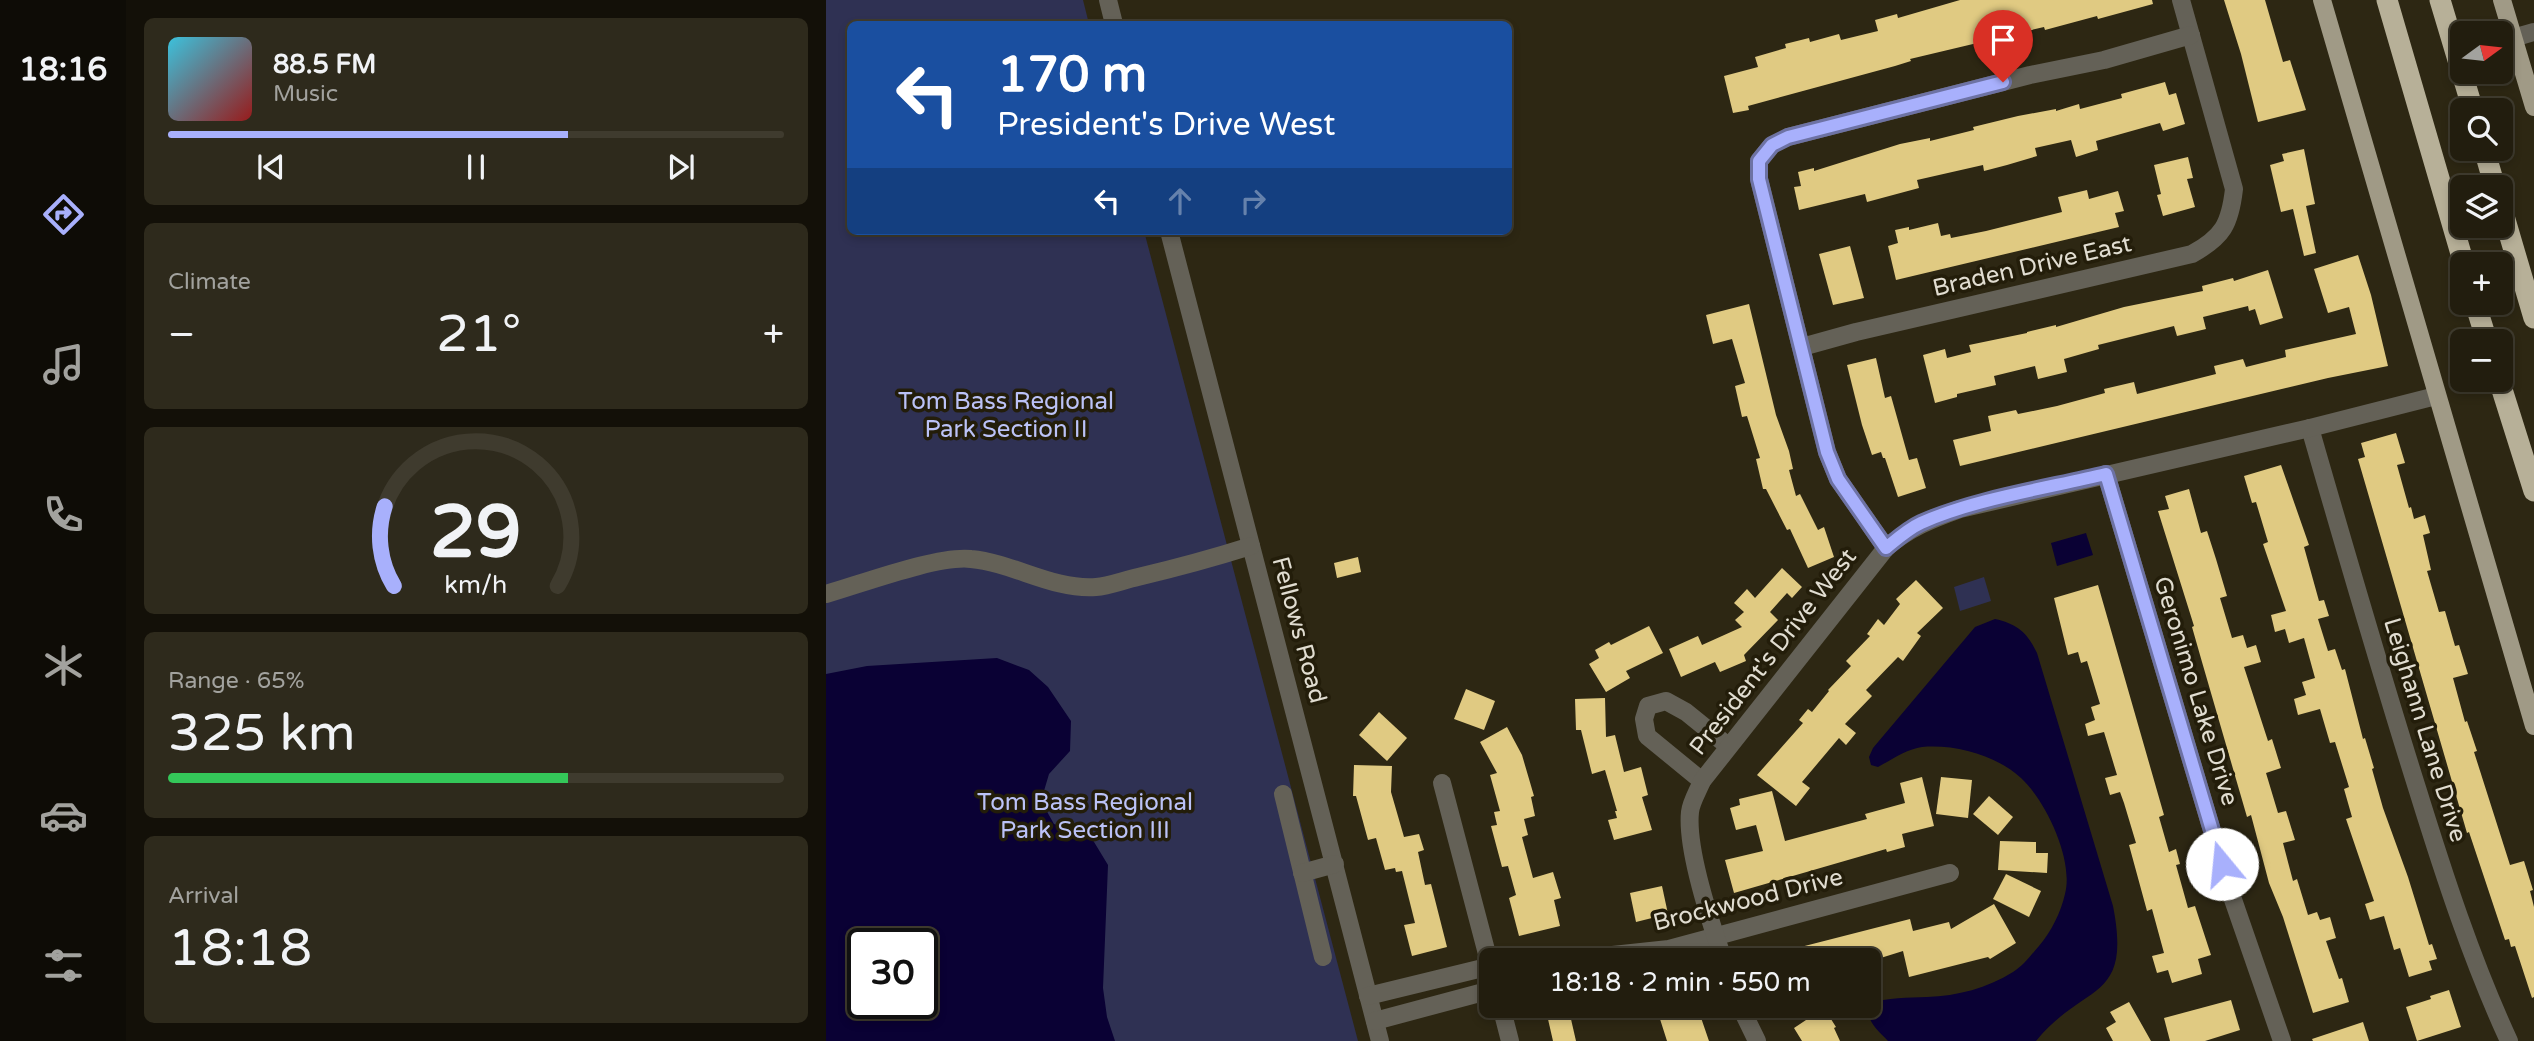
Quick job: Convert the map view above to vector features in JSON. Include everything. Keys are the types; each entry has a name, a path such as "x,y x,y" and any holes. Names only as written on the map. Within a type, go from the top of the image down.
{"highway":[{"path":"2387,0 2460,252"},
{"path":"2440,0 2469,98"},
{"path":"2510,238 2534,318"},
{"path":"2503,392 2534,491"}],"main road":[{"path":"2322,0 2534,726"},
{"path":"2502,0 2508,21"},
{"path":"2513,38 2534,107"}],"street":[{"path":"1108,0 1113,21"},
{"path":"1886,548 1838,479 1827,452 1759,179 1759,161 1772,145 1788,137 2030,75 2104,60 2191,35 2181,0"},
{"path":"2513,38 2534,32"},
{"name":"Braden Drive East","path":"1802,347 2192,254 2212,243 2226,228 2234,188 2191,35"},
{"name":"Fellows Road","path":"1169,235 1380,1041"},
{"name":"President's Drive West","path":"1719,948 1691,838 1690,810 1702,781 1886,548 1902,534 1921,523 1960,509 2436,396"},
{"name":"Leighann Lane Drive","path":"2310,428 2382,677 2436,848 2494,1009 2510,1041"},
{"name":"Geronimo Lake Drive","path":"2106,474 2229,888 2282,1041"},
{"path":"826,594 932,564 968,558 1005,565 1063,584 1096,587 1205,561 1251,546"},
{"path":"1702,781 1647,736 1644,719 1648,706 1666,701 1686,712 1728,746"},
{"path":"1442,783 1486,948"},
{"path":"1283,794 1323,957"},
{"path":"1302,873 1335,864"},
{"name":"Brockwood Drive","path":"1673,948 1950,873"},
{"path":"1368,996 1479,970"},
{"path":"1375,1021 1479,993"},
{"path":"1504,1018 1510,1041"},
{"path":"1746,1018 1757,1041"}],"green space":[{"path":"826,0 1083,0 1088,21 847,21 847,235 1145,235 1358,1041 826,1041"},
{"path":"1984,577 1991,601 1960,611 1954,587"}],"shaded area":[{"path":"2086,533 2093,555 2057,566 2051,543"},
{"path":"1995,619 2009,623 2021,630 2037,653 2113,906 2117,937 2116,960 2110,976 2100,987 2054,1022 2036,1041 1888,1041 1870,1018 1881,1018 1881,1001 1961,993 2003,978 2020,967 2043,940 2058,915 2065,894 2065,865 2056,832 2040,801 2011,770 1987,757 1948,747 1922,747 1899,755 1878,767 1871,765 1869,757 1873,748 1975,627"},
{"path":"997,658 1029,670 1048,687 1071,721 1070,751 1049,774 1041,801 1054,824 1091,837 1108,865 1103,988 1107,1017 1115,1041 826,1041 826,674 867,666"}],"building":[{"path":"1960,0 2152,0 2153,4 2098,19 2097,16 2045,30 2044,27 1910,59 1911,61 1895,66 1748,106 1749,110 1733,113 1724,76 1758,67 1755,57 1786,48 1785,44 1809,38 1810,42 1839,34 1841,40 1878,31 1875,20 1897,14 1898,18"},
{"path":"2224,0 2265,0 2283,62 2290,60 2306,110 2258,122"},
{"path":"2165,82 2169,95 2176,93 2185,124 2163,131 2160,123 2096,141 2098,150 2076,157 2071,140 2035,148 2037,156 1984,171 1983,165 1917,180 1919,188 1867,202 1865,194 1799,210 1794,187 1801,186 1798,172 1814,168 1814,171 1900,144 1930,138 1930,141 2018,116 2056,111 2079,104 2080,109 2122,98 2121,94"},
{"path":"2304,149 2315,204 2306,206 2316,253 2304,256 2293,209 2281,212 2270,165 2284,161 2282,154"},
{"path":"2188,157 2193,178 2187,179 2195,207 2163,216 2157,195 2161,194 2154,165"},
{"path":"2087,190 2089,199 2118,191 2124,211 2115,213 2119,227 1896,280 1888,246 1898,243 1895,230 1909,227 1909,230 1938,223 1941,236 1950,234 1951,238 1986,231 2062,212 2058,197"},
{"path":"1850,246 1864,298 1833,305 1819,254"},
{"path":"2358,255 2371,295 2388,366 1960,466 1953,440 1991,431 1988,416 2016,410 2018,414 2057,406 2105,393 2104,389 2134,382 2137,394 2216,374 2214,366 2243,359 2246,367 2286,357 2285,350 2356,334 2349,307 2328,313 2314,269"},
{"path":"2268,270 2283,318 2260,325 2255,309 2249,311 2248,306 2203,317 2206,329 2177,336 2174,326 2098,345 2099,349 2064,359 2067,372 2038,379 2035,366 1994,376 1996,385 1957,394 1957,397 1935,403 1923,355 1945,349 1947,358 1971,352 1969,345 2056,327 2124,307 2203,291 2202,286 2233,278 2234,281"},
{"path":"1749,304 1776,415 1789,451 1793,469 1789,470 1796,496 1800,494 1818,530 1824,527 1834,557 1808,568 1790,529 1787,530 1766,489 1763,489 1756,459 1760,458 1747,416 1742,417 1735,386 1745,383 1732,339 1713,344 1706,315"},
{"path":"1876,358 1885,398 1891,396 1909,460 1917,458 1926,488 1898,497 1885,458 1881,452 1872,455 1847,365"},
{"path":"2396,433 2405,463 2397,465 2409,508 2411,507 2414,519 2425,515 2430,533 2423,535 2431,570 2427,571 2439,612 2445,611 2455,646 2459,645 2468,674 2453,678 2465,722 2467,721 2477,751 2474,752 2510,865 2524,861 2533,890 2530,891 2534,907 2532,998 2515,946 2511,947 2509,939 2505,940 2469,832 2467,833 2358,459 2365,457 2361,443"},
{"path":"2281,465 2309,545 2304,547 2319,601 2324,600 2329,616 2318,619 2328,651 2335,649 2342,670 2345,669 2383,808 2429,945 2432,944 2437,959 2429,961 2432,970 2409,977 2400,948 2394,950 2384,916 2370,920 2365,904 2374,901 2346,819 2352,817 2344,789 2349,787 2335,742 2330,743 2320,709 2298,715 2294,699 2306,695 2302,682 2315,678 2304,638 2289,643 2285,629 2275,632 2271,615 2286,611 2263,544 2268,542 2256,502 2252,503 2244,476"},
{"path":"2189,489 2201,533 2207,531 2227,596 2220,598 2232,638 2243,635 2247,648 2256,645 2261,662 2244,667 2268,741 2272,739 2281,768 2266,773 2278,813 2286,811 2295,840 2283,843 2293,881 2297,879 2308,915 2317,912 2320,920 2330,917 2336,938 2326,941 2349,1002 2313,1013 2283,917 2269,883 2251,815 2247,817 2192,627 2194,626 2158,511 2169,509 2165,496"},
{"path":"1358,557 1361,572 1337,578 1334,563"},
{"path":"1782,568 1802,587 1792,598 1787,593 1770,612 1778,620 1744,655 1746,661 1720,672 1715,662 1681,677 1669,649 1698,636 1702,645 1742,627 1735,620 1744,612 1734,603 1747,589 1755,598"},
{"path":"1916,580 1943,608 1917,633 1921,636 1903,661 1898,657 1866,690 1872,696 1845,724 1856,733 1846,745 1839,738 1802,782 1810,788 1796,806 1757,775 1803,723 1799,720 1808,709 1812,712 1851,666 1846,661 1870,636 1867,634 1878,619 1884,625 1900,604 1896,599"},
{"path":"2098,585 2164,815 2159,817 2169,852 2176,849 2180,864 2176,865 2188,908 2195,906 2211,955 2198,959 2202,974 2172,983 2168,970 2157,973 2152,956 2164,953 2152,909 2147,911 2129,845 2136,843 2124,803 2120,792 2110,795 2105,778 2117,775 2104,732 2088,736 2085,724 2095,720 2091,707 2100,704 2087,661 2081,663 2078,652 2068,655 2054,598"},
{"path":"1649,626 1663,653 1626,671 1630,678 1606,692 1589,664 1599,658 1595,650"},
{"path":"1466,689 1495,701 1484,730 1454,719"},
{"path":"1605,698 1606,737 1615,735 1624,772 1641,767 1648,795 1642,797 1652,830 1614,840 1608,820 1617,818 1617,811 1605,770 1592,774 1581,730 1576,730 1575,699"},
{"path":"1379,712 1407,738 1387,761 1359,735"},
{"path":"1507,727 1522,755 1534,796 1531,797 1535,816 1524,819 1528,835 1522,837 1533,878 1553,872 1561,898 1554,900 1560,926 1519,936 1509,898 1516,895 1508,866 1502,867 1491,826 1497,825 1494,812 1500,811 1490,775 1497,773 1480,742"},
{"path":"1354,765 1392,766 1391,792 1404,837 1419,834 1424,850 1418,852 1425,885 1431,884 1447,947 1412,956 1404,925 1415,923 1402,871 1396,872 1395,868 1385,870 1376,838 1368,840 1356,796 1353,796"},
{"path":"1922,777 1934,826 1902,834 1905,847 1887,852 1886,849 1734,893 1725,860 1763,851 1756,825 1736,830 1730,808 1740,805 1739,799 1772,791 1785,841 1867,819 1865,814 1905,803 1900,783"},
{"path":"1941,777 1972,780 1968,818 1936,814"},
{"path":"1989,796 2013,817 1998,835 1973,814"},
{"path":"2000,841 2036,842 2036,853 2048,853 2047,873 1998,870"},
{"path":"2006,874 2041,891 2029,917 1993,899"},
{"path":"1662,886 1668,914 1636,922 1630,893"},
{"path":"1994,904 2016,943 1990,959 1988,957 1909,977 1903,951 1881,958 1881,948 1797,948 1910,919 1913,931 1949,922 1951,929"},
{"path":"2449,990 2461,1027 2417,1041 2406,1007"},
{"path":"2231,1000 2240,1030 2205,1041 2170,1041 2164,1018"},
{"path":"2129,1002 2151,1041 2113,1041 2106,1028 2116,1022 2110,1012"},
{"path":"1548,1018 1571,1018 1576,1041 1553,1041"},
{"path":"1701,1018 1709,1041 1667,1041 1660,1019"},
{"path":"1809,1018 1830,1018 1840,1041 1802,1041 1794,1028"},
{"path":"2363,1022 2369,1041 2312,1039"}],"route":[{"path":"2003,82 1788,137 1772,145 1759,161 1759,179 1827,452 1838,479 1886,548 1921,523 1960,509 2106,474 2222,864"}],"park label":[{"name":"Tom Bass Regional Park Section II","path":"1006,415"},
{"name":"Tom Bass Regional Park Section III","path":"1085,816"}]}
